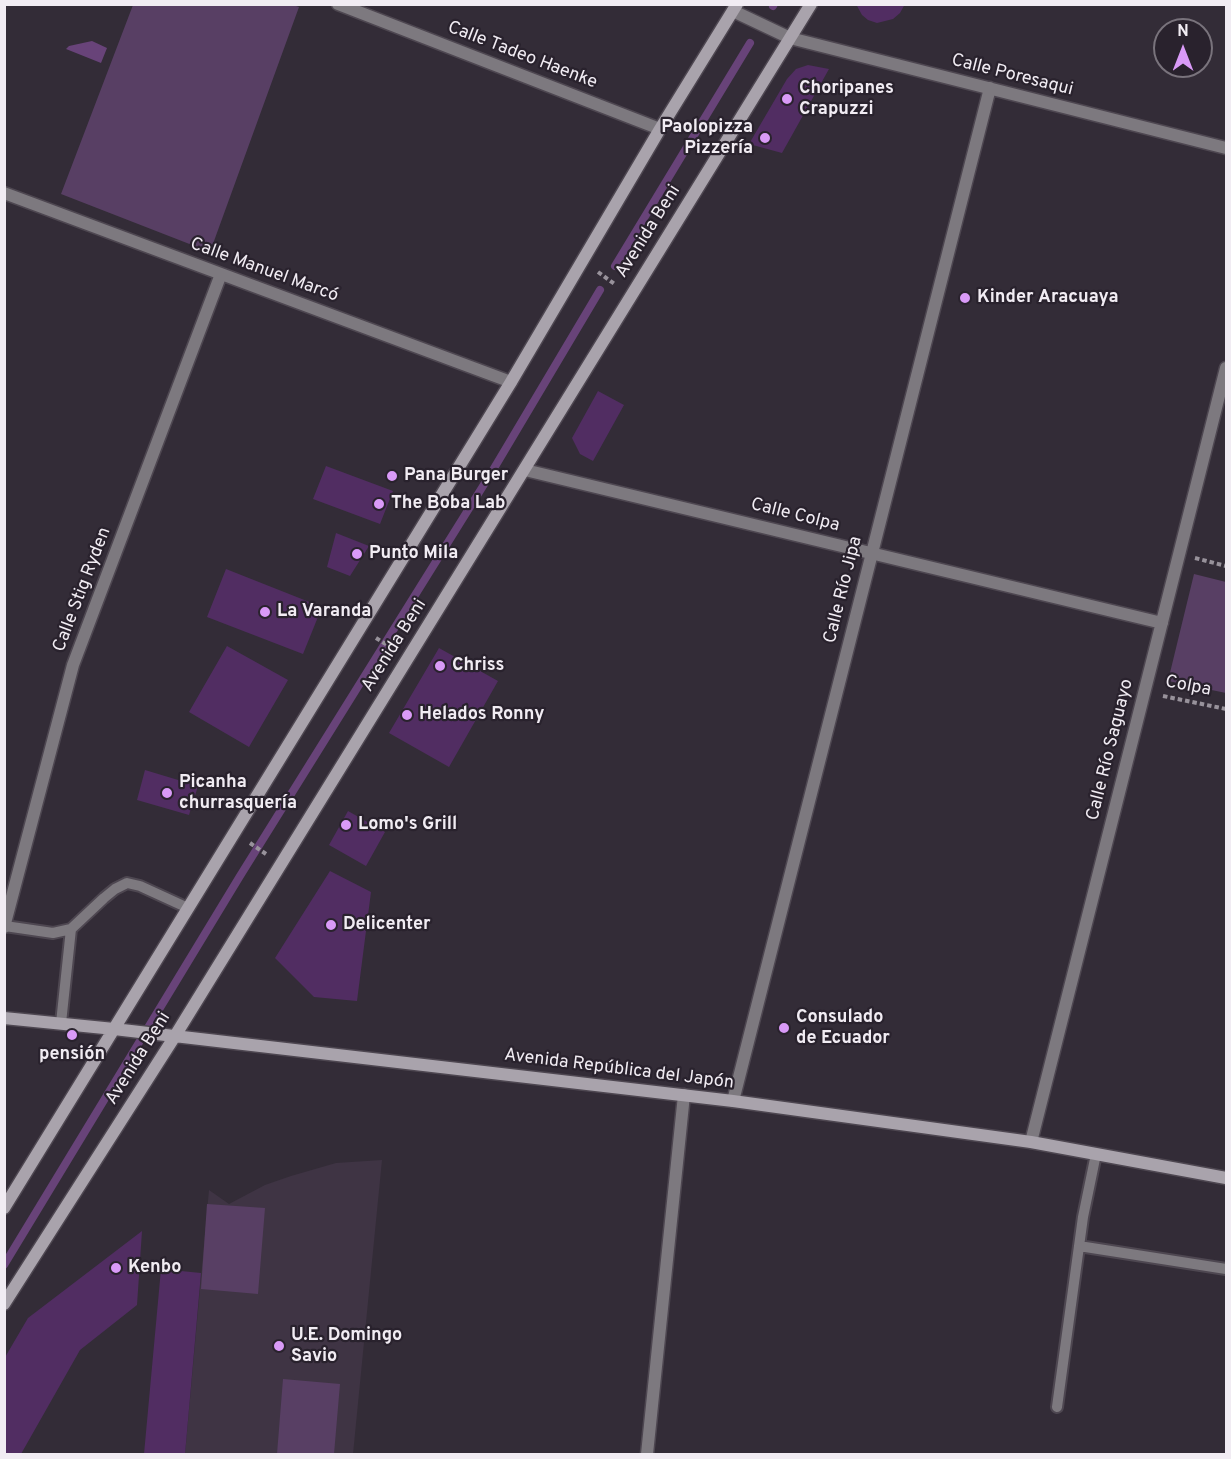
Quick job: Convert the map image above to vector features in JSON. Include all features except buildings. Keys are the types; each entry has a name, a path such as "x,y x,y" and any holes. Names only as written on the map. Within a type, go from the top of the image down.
{"street":[{"name":"Calle Tadeo Haenke","path":"338,4 660,129"},
{"name":"Avenida Beni","path":"4,1304 169,1035 525,470 811,4"},
{"name":"Avenida Beni","path":"4,1208 117,1029 188,908 511,382 660,129 735,8"},
{"name":"Calle Poresaqui","path":"735,8 790,38 1227,148"},
{"name":"Calle Río Jipa","path":"733,1101 990,88"},
{"name":"Calle Manuel Marcó","path":"4,193 511,382"},
{"name":"Calle Stig Ryden","path":"4,926 73,665 221,274"},
{"name":"Calle Río Saguayo","path":"1031,1142 1227,368"},
{"name":"Calle Colpa","path":"525,470 1162,623"},
{"name":"Avenida República del Japón","path":"4,1018 117,1029 733,1101 1031,1142 1227,1178"},
{"path":"647,1455 684,1095"}],"lane":[{"path":"4,926 53,933 71,929 104,898 127,883 140,886 188,908"},
{"path":"61,1023 71,929"},
{"path":"1057,1407 1083,1217 1096,1154"},
{"path":"1079,1246 1227,1269"}],"path":[{"path":"582,261 632,295"},
{"path":"1179,554 1227,566"},
{"path":"367,633 393,648"},
{"name":"Colpa","path":"1144,692 1227,709"},
{"path":"249,842 267,854"}],"shaded area":[{"path":"133,5 293,5 299,7 210,252 61,194"},
{"path":"92,41 107,48 101,63 66,49 69,46"},
{"path":"1194,574 1226,582 1226,693 1168,681"},
{"name":"U.E. Domingo Savio","path":"382,1160 353,1454 185,1454 209,1190 229,1204 265,1185 336,1163"},
{"path":"207,1204 265,1208 258,1294 201,1289"},
{"path":"283,1379 340,1384 334,1454 277,1454"}],"waterway":[{"path":"615,266 750,43"},
{"path":"4,1265 240,876 493,470 600,290"}],"place":[{"name":"Choripanes Crapuzzi","path":"787,99"},
{"name":"Paolopizza Pizzería","path":"765,138"},
{"name":"Kinder Aracuaya","path":"965,298"},
{"name":"Pana Burger","path":"392,476"},
{"name":"The Boba Lab","path":"379,504"},
{"name":"Punto Mila","path":"357,554"},
{"name":"La Varanda","path":"265,612"},
{"name":"Chriss","path":"440,666"},
{"name":"Helados Ronny","path":"407,715"},
{"name":"Picanha churrasquería","path":"167,793"},
{"name":"Lomo's Grill","path":"346,825"},
{"name":"Delicenter","path":"331,925"},
{"name":"Consulado de Ecuador","path":"784,1028"},
{"name":"pensión","path":"72,1035"},
{"name":"Kenbo","path":"116,1268"},
{"name":"U.E. Domingo Savio","path":"279,1346"}]}
